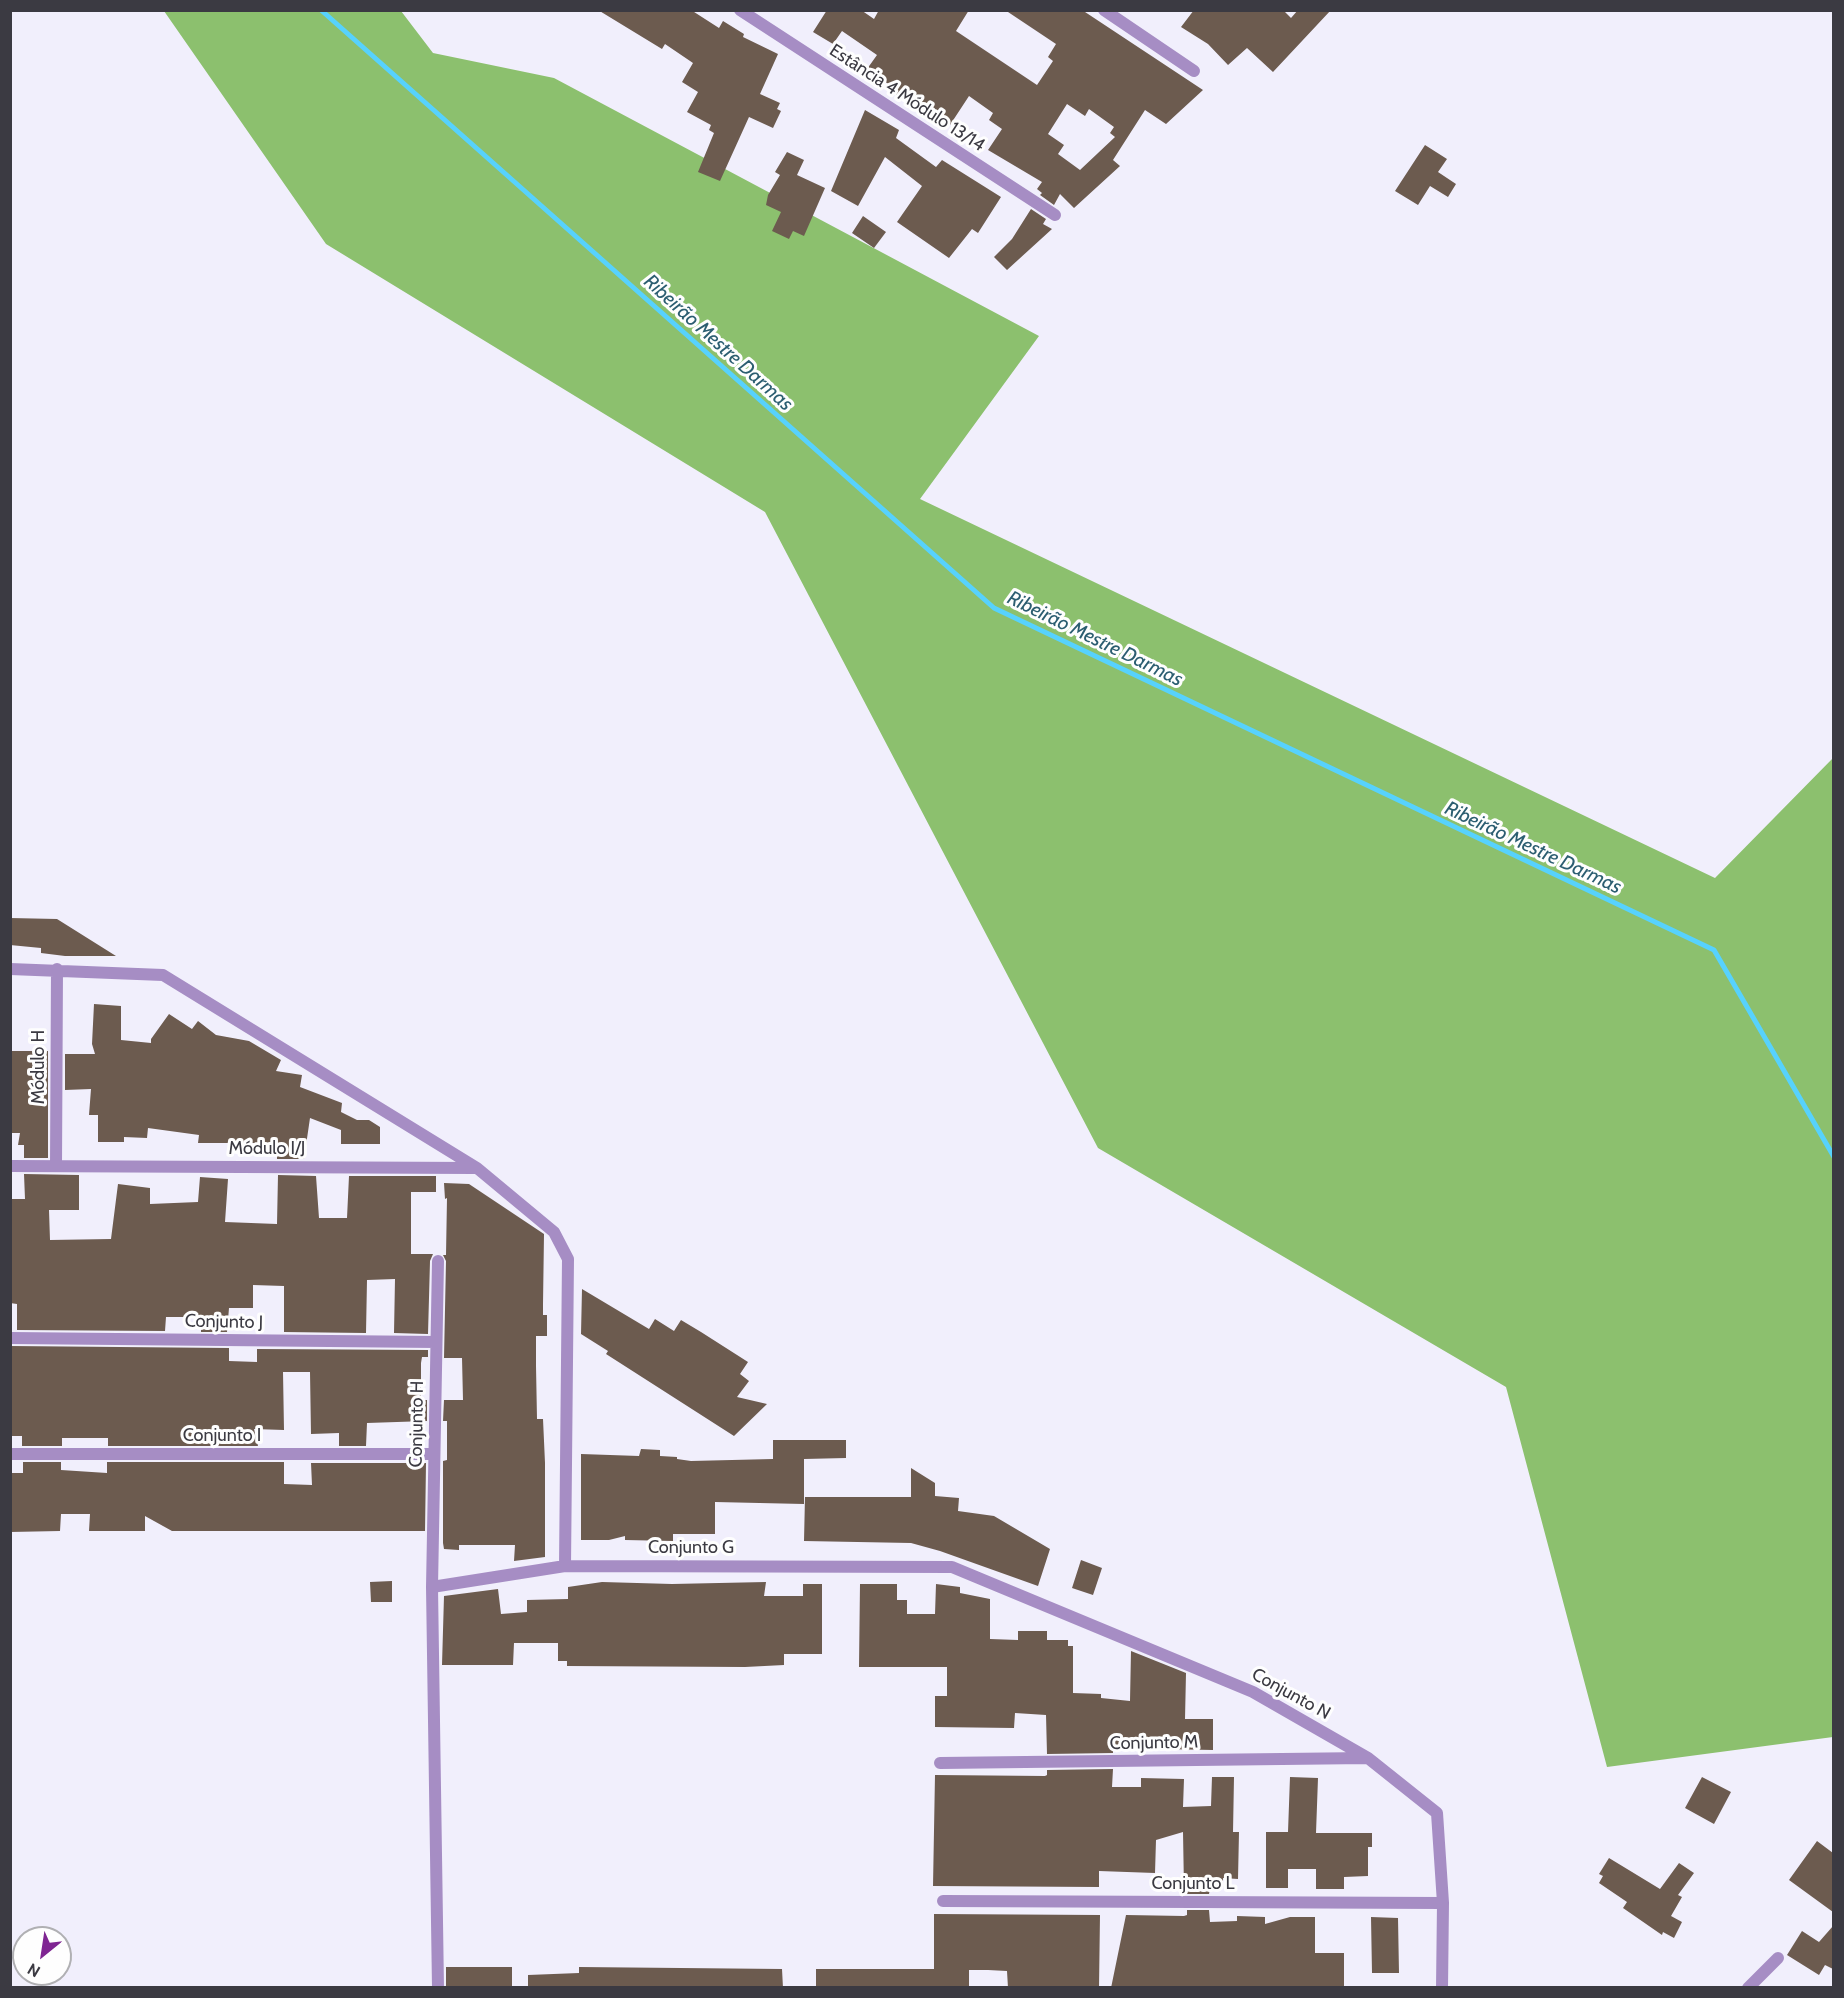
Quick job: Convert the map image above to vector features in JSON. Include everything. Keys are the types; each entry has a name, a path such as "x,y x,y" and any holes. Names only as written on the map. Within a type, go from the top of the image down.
{"street":[{"name":"Estância 4 Módulo 13/14","path":"740,10 1055,215"},
{"path":"1104,10 1194,71"},
{"path":"10,969 57,969 163,975 477,1168 554,1232 568,1259 565,1566"},
{"name":"Módulo H","path":"56,1166 57,969"},
{"name":"Módulo I/J","path":"10,1166 477,1168"},
{"name":"Conjunto H","path":"438,1261 432,1587 438,1988"},
{"name":"Conjunto J","path":"10,1338 436,1342"},
{"name":"Conjunto I","path":"10,1454 434,1454"},
{"name":"Conjunto G","path":"432,1587 565,1566 952,1567"},
{"name":"Conjunto N","path":"952,1567 1253,1692 1368,1758 1437,1813 1443,1903 1442,1988"},
{"name":"Conjunto M","path":"940,1763 1368,1758"},
{"name":"Conjunto L","path":"943,1901 1443,1903"},
{"path":"1748,1988 1778,1958"}],"green space":[{"path":"164,11 401,11 433,53 554,78 1039,336 920,499 1715,878 1833,758 1833,1737 1607,1767 1506,1387 1098,1148 765,512 326,244"}],"building":[{"path":"598,10 691,10 719,28 723,21 744,34 743,37 778,54 760,94 780,103 777,109 781,111 773,128 749,117 720,181 698,172 714,133 709,130 711,125 687,112 698,92 682,82 693,63 665,44 662,49"},
{"path":"827,10 861,10 874,19 879,10 969,10 956,31 1037,85 1053,61 1048,57 1056,44 1005,10 1082,10 1203,90 1166,124 1145,110 1113,160 1120,166 1074,208 1060,194 1054,205 1040,195 1042,193 1037,189 1042,182 988,150 1002,129 989,120 993,113 969,96 950,125 913,100 911,104 892,92 894,88 867,69 877,55 842,31 833,44 813,32","holes":["1067,104 1085,116 1089,109 1114,127 1110,133 1115,137 1080,170 1058,154 1064,145 1048,134"]},
{"path":"1194,10 1283,10 1291,18 1298,10 1331,10 1273,72 1247,48 1228,65 1208,44 1181,27"},
{"path":"865,110 899,130 896,138 936,167 942,160 1001,197 978,233 972,229 949,258 897,222 922,186 885,157 858,206 831,191"},
{"path":"1425,145 1447,159 1438,172 1456,184 1448,197 1430,186 1418,205 1395,191"},
{"path":"787,152 804,160 797,175 825,188 804,236 793,231 789,239 772,231 781,212 766,205 768,195 780,175 775,172"},
{"path":"1031,209 1046,219 1043,224 1052,229 1007,270 994,257 1012,239"},
{"path":"863,216 886,232 874,248 852,233"},
{"path":"10,918 57,919 116,956 65,956 41,953 41,948 10,945"},
{"path":"94,1004 121,1006 121,1040 151,1043 151,1039 169,1014 192,1029 198,1021 216,1035 249,1041 281,1060 276,1071 302,1075 300,1087 342,1103 341,1112 357,1120 369,1120 380,1127 380,1144 341,1144 341,1130 310,1118 304,1159 277,1159 277,1143 198,1143 199,1135 148,1128 147,1138 124,1137 124,1142 98,1142 98,1115 89,1115 91,1089 65,1090 65,1054 95,1054 92,1044"},
{"path":"10,1051 48,1051 48,1158 24,1158 24,1145 18,1145 20,1133 10,1133"},
{"path":"24,1174 79,1175 79,1210 49,1210 50,1240 111,1239 118,1184 150,1188 150,1204 198,1202 200,1177 228,1179 225,1222 277,1224 278,1175 316,1176 319,1218 347,1218 349,1176 436,1176 436,1192 411,1192 411,1254 433,1254 430,1261 428,1334 394,1333 395,1279 367,1280 366,1333 284,1332 284,1286 253,1285 253,1308 229,1308 227,1332 201,1332 201,1317 166,1317 165,1331 17,1330 17,1304 10,1303 10,1199 25,1199"},
{"path":"444,1183 469,1184 544,1234 543,1315 547,1315 547,1336 536,1336 536,1366 537,1419 543,1419 545,1557 514,1561 515,1545 459,1545 459,1550 444,1549 443,1461 447,1460 447,1421 443,1421 444,1400 463,1400 462,1358 444,1358 446,1261 443,1255 446,1255 447,1198 445,1199"},
{"path":"582,1289 649,1329 655,1319 674,1331 681,1320 701,1332 748,1362 740,1374 749,1381 737,1397 767,1404 734,1436 606,1354 608,1351 581,1334"},
{"path":"10,1346 229,1348 229,1361 257,1362 257,1349 428,1350 428,1357 422,1357 421,1363 421,1400 427,1400 427,1421 367,1423 366,1446 339,1446 339,1433 311,1434 310,1372 283,1372 284,1430 254,1429 258,1446 108,1446 108,1438 62,1438 62,1446 22,1446 22,1436 10,1436"},
{"path":"773,1440 846,1440 846,1458 804,1459 804,1504 715,1502 715,1534 673,1534 673,1541 625,1540 625,1536 609,1540 581,1540 581,1454 639,1456 641,1449 660,1450 660,1456 691,1461 773,1459"},
{"path":"23,1462 61,1462 61,1470 107,1473 107,1462 284,1462 284,1484 312,1485 311,1463 426,1463 425,1531 172,1531 145,1516 145,1531 89,1531 90,1514 61,1514 60,1531 10,1532 10,1473 23,1473"},
{"path":"911,1468 935,1483 935,1496 959,1498 958,1511 994,1516 1050,1549 1038,1586 911,1543 804,1541 805,1497 911,1497"},
{"path":"1081,1560 1102,1568 1093,1595 1072,1588"},
{"path":"392,1581 392,1602 371,1602 370,1582"},
{"path":"602,1582 672,1584 766,1582 764,1596 803,1596 803,1584 822,1584 822,1654 784,1654 784,1665 745,1667 567,1666 567,1661 558,1661 558,1643 514,1643 513,1665 442,1665 444,1596 498,1589 501,1614 527,1612 527,1600 568,1599 568,1587"},
{"path":"860,1584 897,1584 897,1600 907,1600 907,1614 935,1614 936,1584 960,1587 960,1593 990,1599 990,1639 1018,1640 1018,1631 1047,1631 1047,1640 1068,1640 1068,1646 1073,1646 1073,1693 1101,1694 1101,1698 1130,1701 1131,1651 1186,1673 1185,1719 1213,1719 1213,1750 1113,1748 1113,1753 1047,1754 1046,1715 1015,1713 1014,1728 935,1727 935,1696 947,1696 947,1667 859,1667"},
{"path":"1113,1769 1112,1787 1141,1787 1141,1778 1184,1779 1183,1807 1211,1806 1212,1777 1234,1777 1233,1832 1239,1832 1238,1879 1223,1878 1223,1883 1211,1883 1209,1894 1187,1894 1187,1889 1184,1889 1183,1832 1156,1840 1155,1873 1099,1871 1099,1887 933,1886 935,1775 1045,1776 1047,1770"},
{"path":"1290,1777 1318,1778 1316,1833 1372,1833 1372,1847 1368,1847 1368,1876 1344,1877 1344,1889 1316,1889 1316,1869 1288,1869 1288,1888 1266,1888 1266,1832 1288,1832"},
{"path":"1702,1777 1731,1792 1714,1824 1685,1808"},
{"path":"1817,1841 1833,1853 1833,1912 1789,1880"},
{"path":"1609,1858 1660,1889 1679,1863 1694,1873 1678,1895 1682,1897 1671,1916 1682,1922 1674,1938 1663,1932 1662,1935 1623,1908 1627,1902 1599,1883 1603,1876 1599,1874"},
{"path":"1187,1910 1209,1910 1210,1922 1237,1921 1237,1916 1265,1917 1265,1924 1290,1917 1315,1917 1315,1953 1344,1953 1344,1988 1111,1988 1126,1915 1184,1916 1187,1915"},
{"path":"934,1914 1100,1915 1099,1988 1008,1988 1007,1971 969,1970 969,1988 816,1988 816,1969 934,1969"},
{"path":"1371,1917 1398,1918 1399,1973 1372,1973"},
{"path":"1833,1926 1833,1969 1825,1965 1819,1975 1787,1955 1802,1931 1819,1942"},
{"path":"446,1967 512,1967 512,1988 446,1988"},
{"path":"579,1967 782,1969 783,1988 528,1988 528,1975 579,1973"}],"waterway":[{"name":"Ribeirão Mestre Darmas","path":"321,10 994,608 1714,950 1834,1157"}]}
